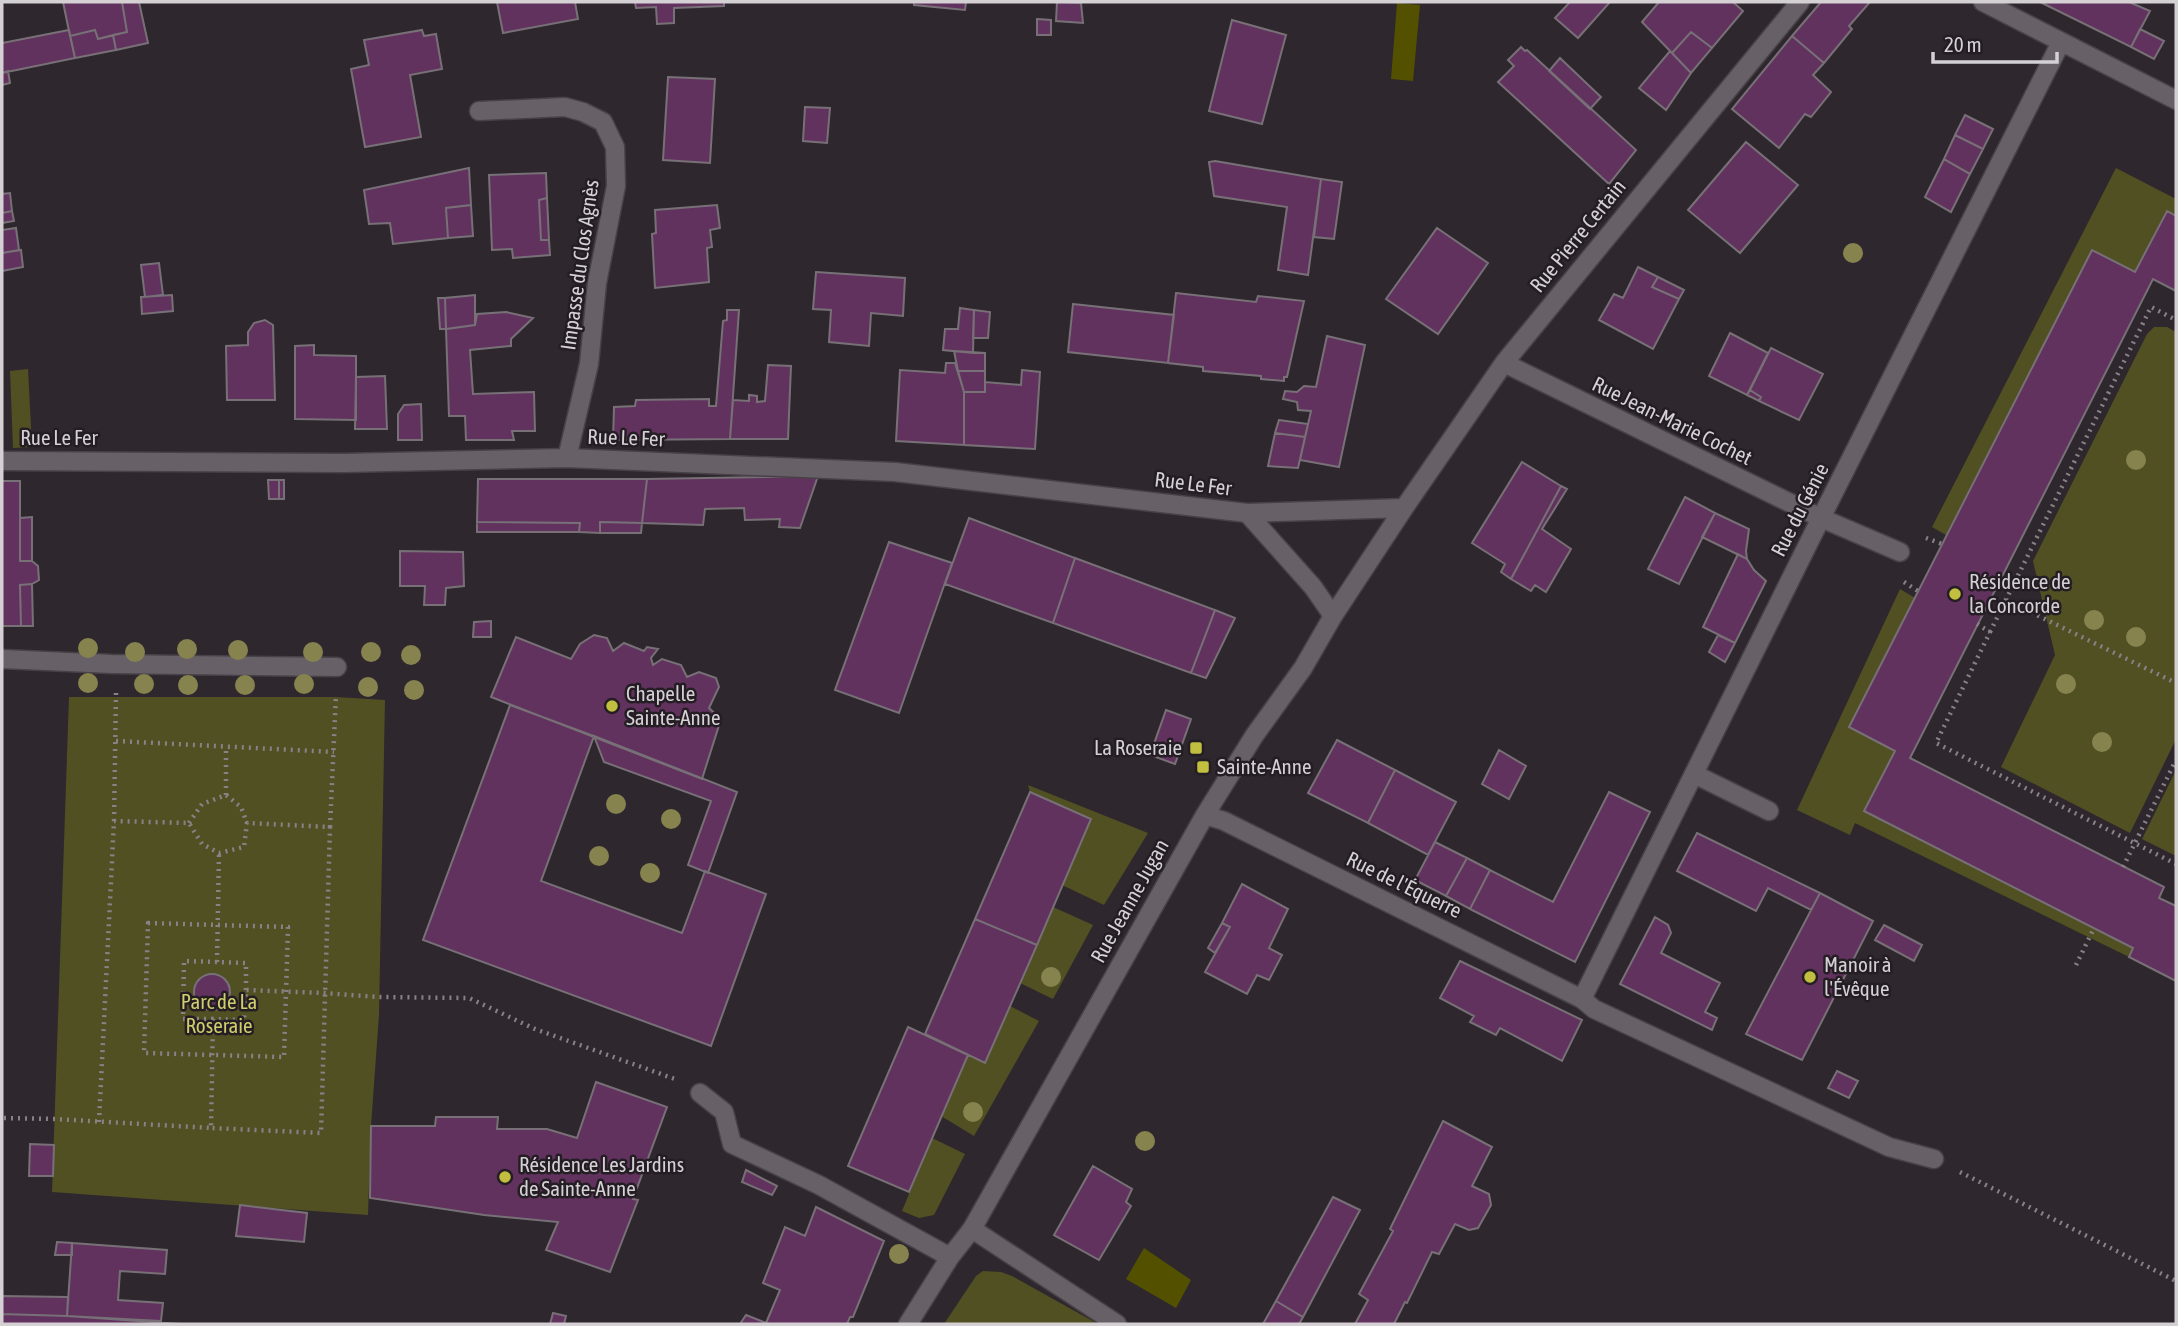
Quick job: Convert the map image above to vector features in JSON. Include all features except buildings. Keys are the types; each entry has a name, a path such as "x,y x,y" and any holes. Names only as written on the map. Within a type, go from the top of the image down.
{"street":[{"name":"Rue Pierre Certain","path":"1404,508 1504,363 1800,2"},
{"path":"1983,2 2176,100"},
{"name":"Rue du Génie","path":"1582,999 2061,43"},
{"name":"Impasse du Clos Agnès","path":"479,111 565,107 603,122 615,146 616,186 597,283 589,364 568,458"},
{"name":"Rue Jean-Marie Cochet","path":"1504,363 1821,518 1900,552"},
{"name":"Rue Le Fer","path":"2,461 344,463 568,458 895,472 1247,513 1404,508"},
{"name":"Rue Jeanne Jugan","path":"908,1324 950,1257 972,1229 1205,815 1254,736 1303,668 1333,616 1404,508"},
{"name":"Rue Le Fer","path":"1247,513 1313,587 1333,616"},
{"path":"2,659 112,664 337,667"},
{"path":"1694,774 1769,811"},
{"name":"Rue de l'Équerre","path":"1205,815 1224,821 1582,999 1594,1009 1889,1147 1934,1159"},
{"path":"700,1093 724,1112 732,1143 819,1185 950,1257"},
{"path":"972,1229 1116,1324"}],"path":[{"path":"2176,320 2151,307 1936,743 2176,864"},
{"path":"2000,581 2013,585"},
{"path":"2006,600 2176,683"},
{"path":"1977,624 1990,632"},
{"path":"99,1122 114,821 117,696 112,664"},
{"path":"5,1118 321,1133 337,667"},
{"path":"116,741 334,752"},
{"path":"226,747 226,795"},
{"path":"2123,867 2176,760"},
{"path":"189,822 202,804 226,795"},
{"path":"189,822 202,844 219,853 244,847 247,823 241,807 226,795"},
{"path":"114,821 189,822"},
{"path":"247,823 330,827"},
{"path":"217,962 219,853"},
{"path":"148,923 288,927 285,991 284,1057 144,1053 148,923"},
{"path":"2076,965 2094,928"},
{"path":"184,961 246,963 246,990 244,1020 183,1019 184,961"},
{"path":"246,990 379,998 469,998 535,1029 696,1086 700,1093"},
{"path":"211,1128 213,1019"},
{"path":"1934,1159 2176,1281"}],"green space":[{"path":"2116,168 2176,199 2176,216 2166,211 2135,272 2092,250 1946,535 1932,527"},
{"path":"2154,327 2167,327 2176,332 2176,739 2130,833 2001,767 2055,655 2033,561 2147,334"},
{"path":"28,369 32,447 13,448 10,371"},
{"path":"1900,589 1915,598 1849,727 1895,751 1864,811 2133,948 2129,957 1855,823 1850,835 1797,810"},
{"name":"Parc de La Roseraie","path":"69,697 336,697 385,700 379,1015 368,1215 52,1192"},
{"path":"2176,770 2176,856 2142,839"},
{"path":"1028,785 1148,833 1104,905 1062,885 1091,819 1030,792"},
{"path":"1053,907 1093,925 1053,999 1020,983"},
{"path":"1010,1006 1039,1021 974,1136 941,1116 968,1055 985,1063"},
{"path":"932,1138 965,1154 934,1215 919,1218 902,1211"},
{"path":"983,1271 1012,1276 1098,1324 944,1324 976,1276"}],"shaded area":[{"path":"1397,3 1420,5 1413,81 1391,79"},
{"path":"1144,1248 1191,1280 1176,1308 1126,1279"}],"place":[{"name":"Résidence de la Concorde","path":"1955,594"},
{"name":"Chapelle Sainte-Anne","path":"612,706"},
{"name":"La Roseraie","path":"1196,748"},
{"name":"Sainte-Anne","path":"1203,767"},
{"name":"Manoir à l'Évêque","path":"1810,977"},
{"name":"Résidence Les Jardins de Sainte-Anne","path":"505,1177"}]}
